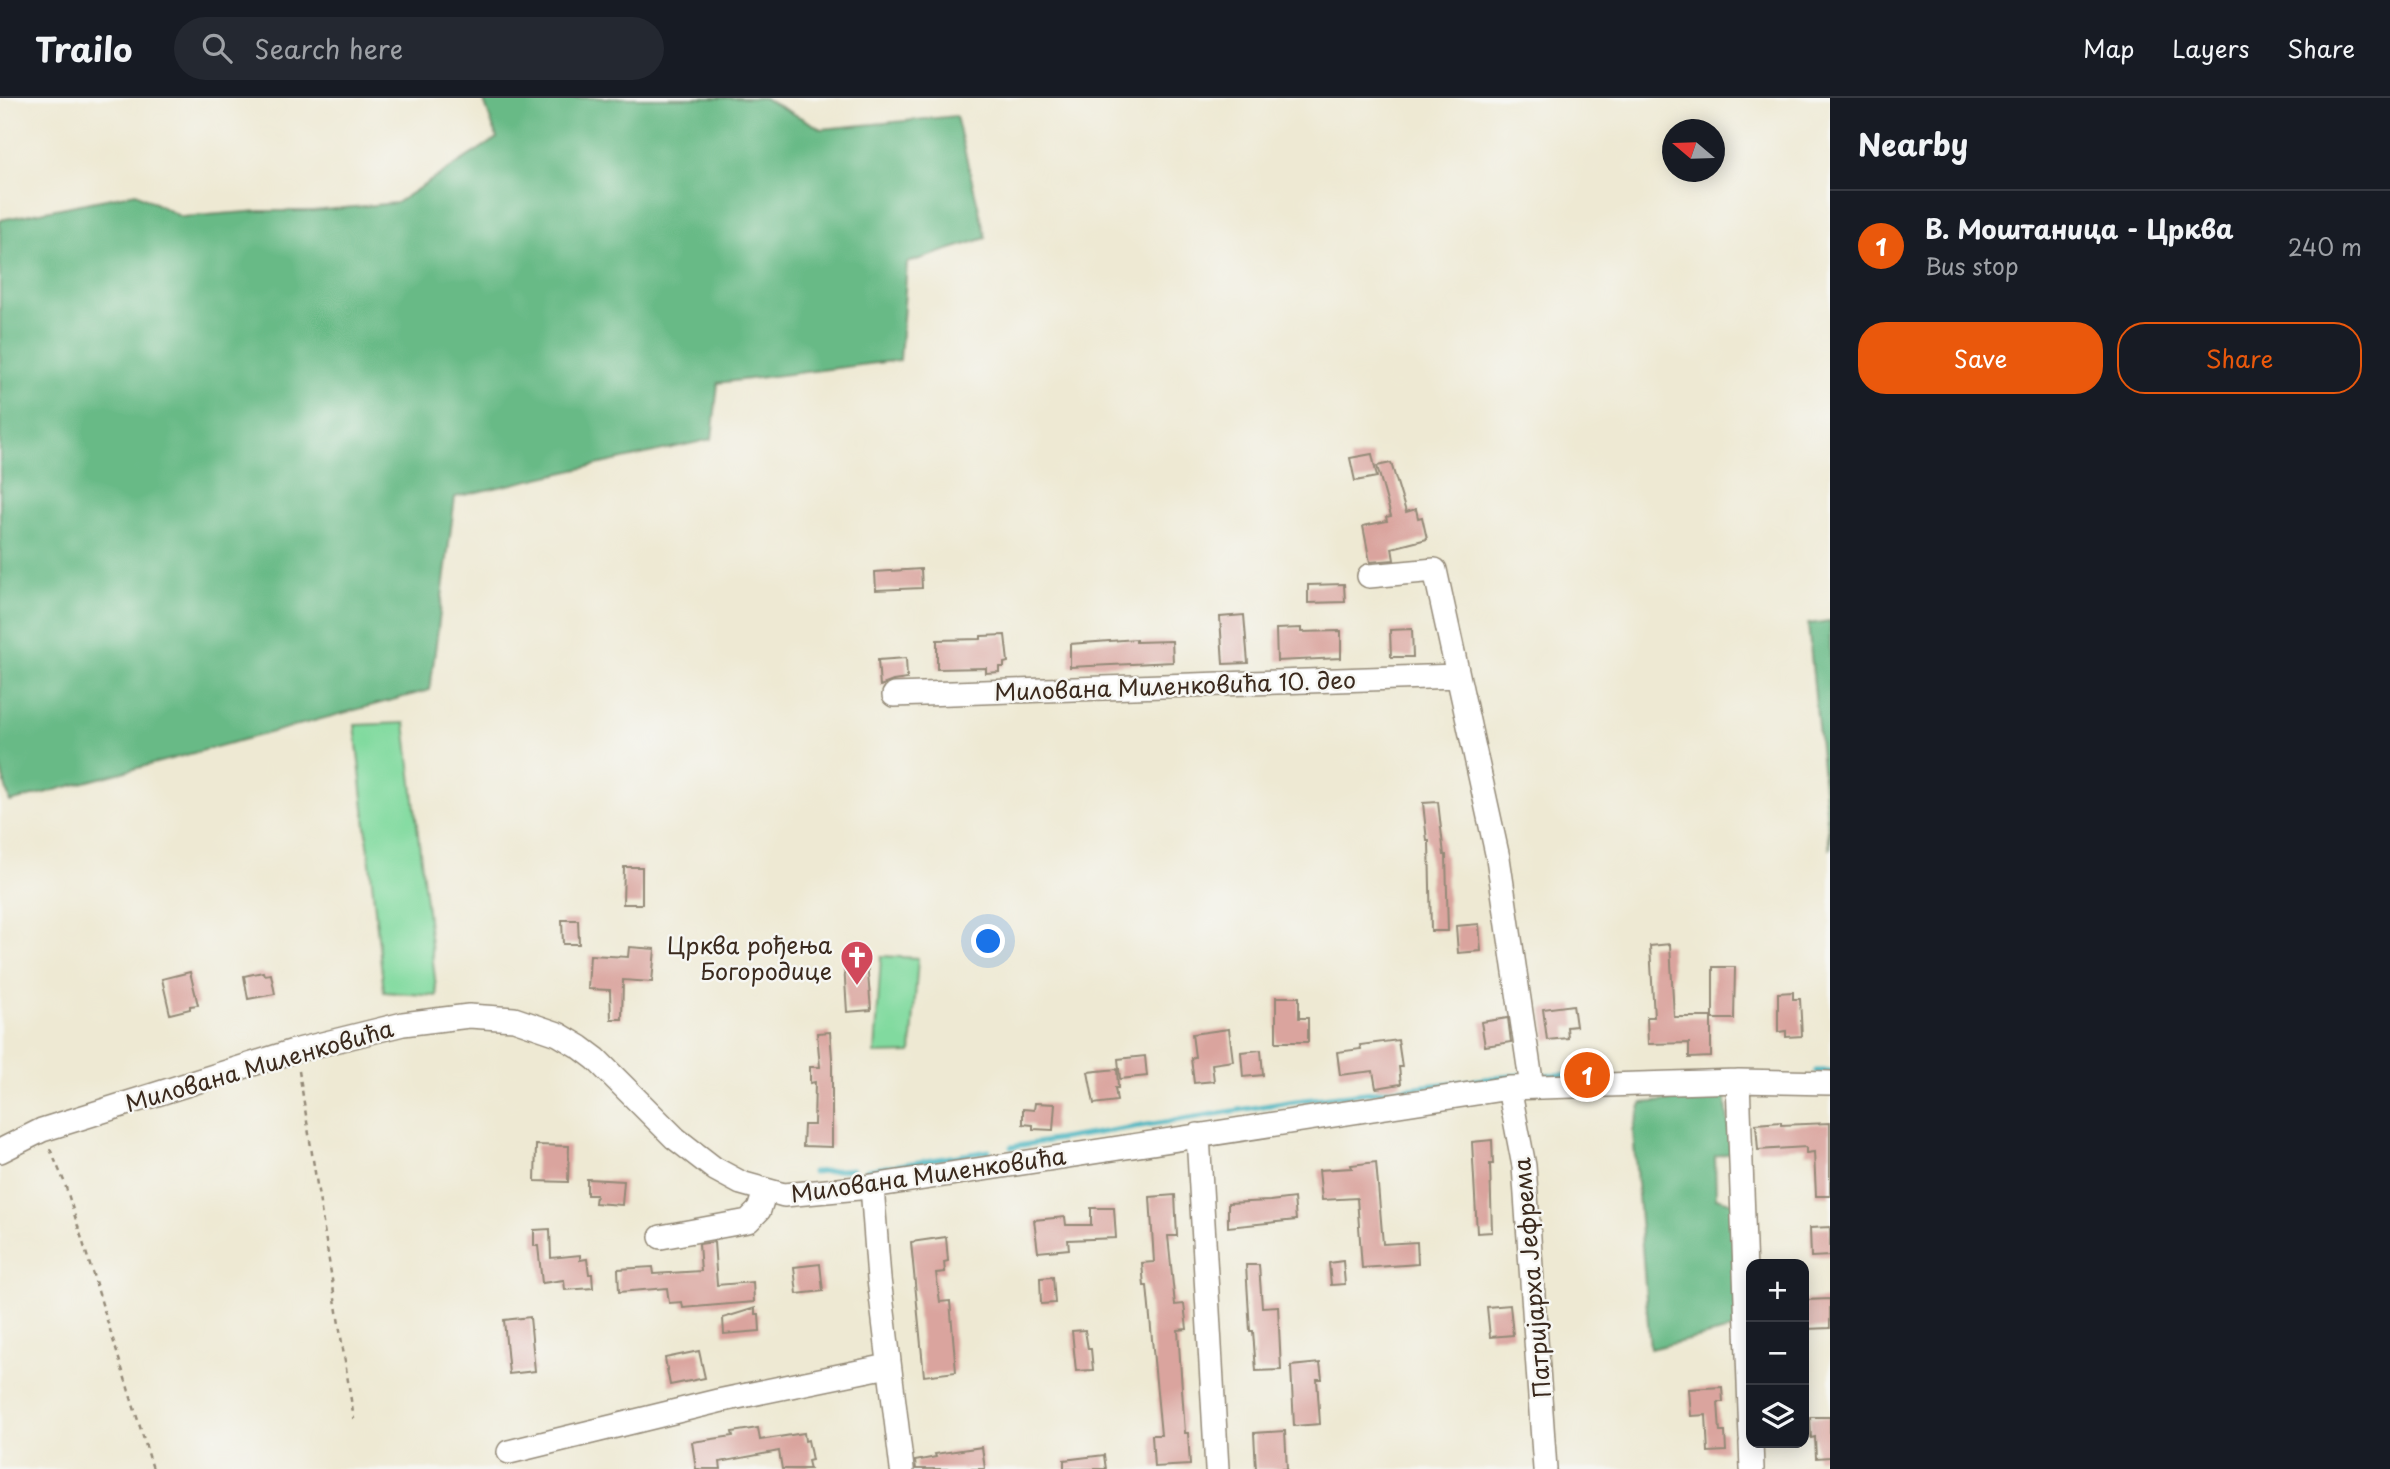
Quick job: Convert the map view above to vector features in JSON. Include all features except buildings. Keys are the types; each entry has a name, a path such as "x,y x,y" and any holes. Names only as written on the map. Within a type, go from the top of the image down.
{"street":[{"path":"1369,576 1434,570 1498,858 1520,1087"},
{"name":"Милована Миленковића 10. део","path":"894,695 1457,676"},
{"name":"Милована Миленковића","path":"0,1151 42,1130 294,1051 356,1034 435,1019 469,1016 514,1019 558,1034 596,1059 693,1153 741,1184 784,1195 872,1186 1520,1087 1738,1081 1830,1083"},
{"path":"1738,1081 1749,1385"},
{"name":"Патријарха Јефрема","path":"1520,1087 1545,1469"},
{"path":"1198,1135 1217,1469"},
{"path":"872,1186 888,1366 902,1469"},
{"path":"661,1237 748,1220 759,1210 765,1191"},
{"path":"509,1452 718,1401 888,1366"},
{"path":"1751,1448 1752,1469"}],"path":[{"path":"294,1051 313,1152 354,1419"},
{"path":"42,1130 64,1181 153,1469"}],"green space":[{"path":"483,98 764,98 822,129 956,116 986,238 907,263 900,360 718,383 712,439 455,497 430,690 10,802 0,766 0,220 136,193 181,217 260,211 313,211 396,203 497,138"},
{"path":"1830,621 1830,850 1808,624"},
{"path":"405,723 437,996 384,992 355,725"},
{"path":"881,956 918,958 911,1053 875,1054"},
{"path":"1725,1096 1732,1153 1715,1156 1716,1198 1738,1204 1739,1328 1650,1349 1633,1131 1642,1103"}],"waterway":[{"path":"1816,1071 1830,1071"},
{"path":"1544,1075 1596,1074"},
{"path":"1011,1147 1295,1101 1520,1075"},
{"path":"867,1170 989,1151"},
{"path":"813,1172 852,1169"}],"place":[{"name":"Црква рођења Богородице","path":"857,987"},
{"name":"В. Моштаница - Црква","path":"1587,1075"}]}
